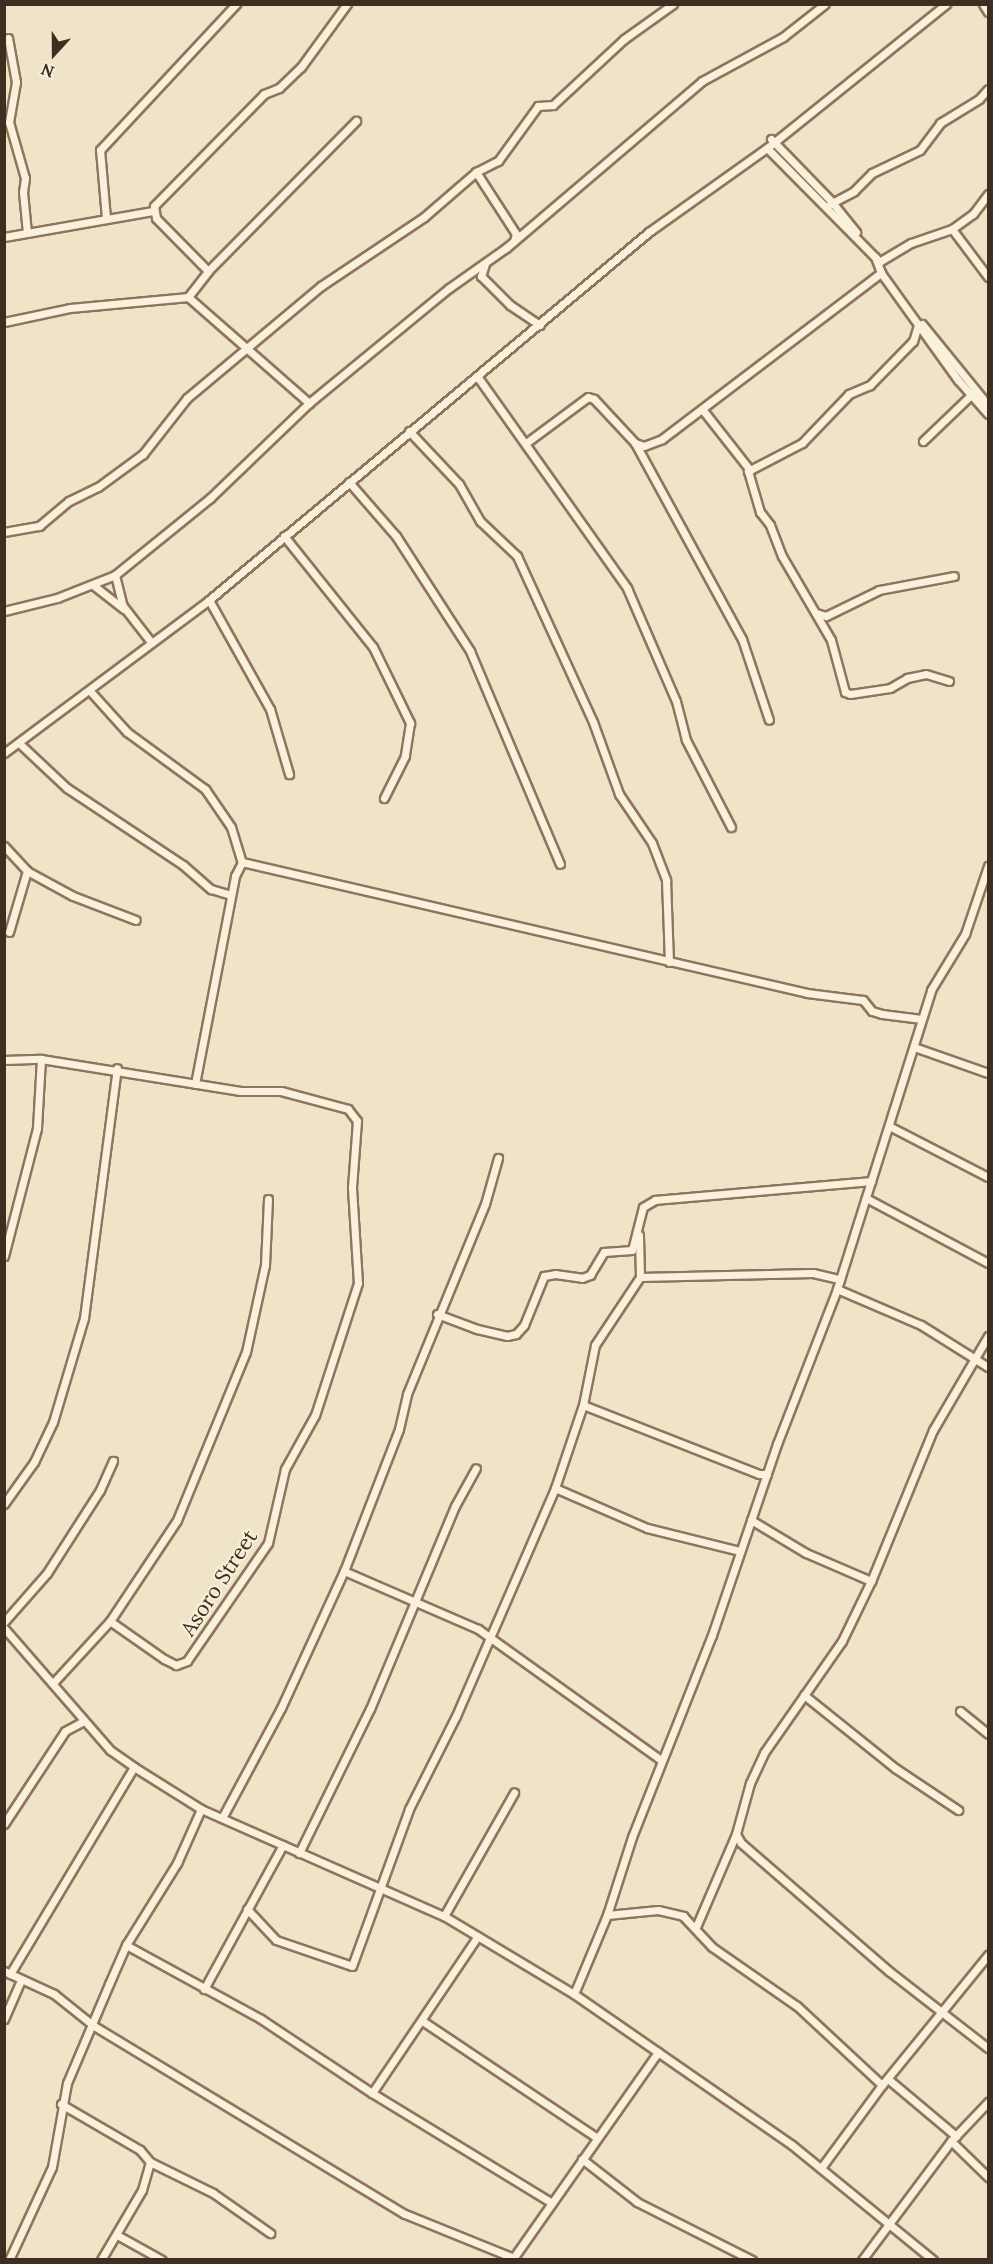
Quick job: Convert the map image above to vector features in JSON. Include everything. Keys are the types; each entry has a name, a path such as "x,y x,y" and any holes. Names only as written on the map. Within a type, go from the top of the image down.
{"street":[{"path":"106,218 100,150 236,4"},
{"path":"4,237 78,227 106,218 153,211 180,177 256,101 301,67 347,4"},
{"path":"4,532 39,526 69,501 98,487 143,454 187,398 321,286 424,217 476,172 498,161 538,106 553,105 575,88 606,54 673,4"},
{"path":"4,611 92,585 115,575 210,498 309,403 469,274 514,241 702,81 783,37 825,4"},
{"path":"4,753 209,600 650,231 767,148 946,4"},
{"path":"983,4 988,12"},
{"path":"8,38 16,82 9,122 25,178 23,192 27,233"},
{"path":"826,208 854,191 872,173 920,150 940,123 979,99 988,89"},
{"path":"188,297 208,271 356,121"},
{"path":"771,139 831,201 988,405"},
{"path":"767,148 877,260 881,273 988,414"},
{"path":"476,172 512,227 514,241"},
{"path":"877,260 912,243 952,229 973,214 988,195"},
{"path":"153,211 208,271"},
{"path":"952,229 988,277"},
{"path":"481,276 488,260"},
{"path":"635,443 655,443 881,273"},
{"path":"469,274 481,276 510,305 540,325"},
{"path":"4,322 70,308 188,297 309,403"},
{"path":"750,470 802,443 849,394 870,385 913,341 918,324"},
{"path":"477,376 627,588 676,700 686,740 730,826"},
{"path":"923,441 976,389"},
{"path":"526,443 588,397 635,443 742,639 769,720"},
{"path":"702,408 750,470 760,512 838,656 845,692 882,689 926,674 949,681"},
{"path":"409,431 459,484 480,521 517,556 593,722 619,794 652,843 663,871 669,962"},
{"path":"349,482 396,536 470,651 560,864"},
{"path":"284,536 373,647 410,723 405,756 384,798"},
{"path":"115,575 126,611"},
{"path":"816,613 826,616 879,590 954,576"},
{"path":"92,585 126,611 151,642"},
{"path":"209,600 270,709 289,774"},
{"path":"4,1060 41,1059 117,1068 195,1084 231,895 242,862 231,827 205,789 127,732 90,691"},
{"path":"19,743 37,764 77,794 183,865 211,889 231,895"},
{"path":"4,846 27,871 73,896 136,920"},
{"path":"242,862 518,929 642,952 669,962 807,993 863,1000 872,1011 922,1019"},
{"path":"574,1994 607,1915 661,1760 837,1289 931,990 965,934 988,867"},
{"path":"9,932 27,871"},
{"path":"914,1047 988,1073"},
{"path":"4,1256 37,1128 41,1059"},
{"path":"4,1504 34,1462 53,1422 84,1318 117,1068"},
{"name":"Asoro Street","path":"110,1621 176,1665 192,1655 268,1543 285,1469 315,1415 357,1283 352,1188 356,1115 328,1103 281,1091 240,1091 195,1084"},
{"path":"889,1126 988,1177"},
{"path":"222,1818 281,1708 345,1571 399,1429 407,1394 437,1314 485,1204 498,1158"},
{"path":"247,1909 276,1940 352,1966 378,1888 409,1809 456,1716 487,1637 555,1488 583,1405 595,1345 640,1277 639,1235 643,1207 655,1200 871,1181"},
{"path":"866,1198 988,1263"},
{"path":"52,1683 110,1621 177,1520 246,1352 265,1265 268,1199"},
{"path":"437,1314 477,1329 507,1335 516,1334 524,1325 544,1276 555,1274 582,1278 590,1275 604,1252 632,1250 639,1235"},
{"path":"640,1277 813,1273 840,1279"},
{"path":"837,1289 921,1325 972,1360 988,1367"},
{"path":"696,1927 736,1834 750,1784 764,1753 842,1641 871,1581 933,1430 988,1336"},
{"path":"583,1405 759,1474 767,1474"},
{"path":"4,1622 47,1573 100,1490 113,1461"},
{"path":"299,1853 370,1709 455,1506 476,1468"},
{"path":"555,1488 647,1528 740,1551"},
{"path":"751,1520 806,1553 871,1581"},
{"path":"345,1571 414,1604 459,1621 487,1637 661,1760"},
{"path":"4,1628 110,1750 134,1767 201,1809 444,1916 574,1994 821,2168 933,2259"},
{"path":"804,1695 895,1768 958,1810"},
{"path":"960,1711 988,1734"},
{"path":"4,1824 65,1731 84,1721"},
{"path":"134,1767 7,1973 54,1994 94,2026 405,2214 513,2259 596,2137 658,2052"},
{"path":"444,1916 514,1793"},
{"path":"9,2259 52,2167 61,2104 126,1945 177,1863 201,1809"},
{"path":"736,1834 741,1843 941,2014 988,2048"},
{"path":"204,1989 283,1845"},
{"path":"607,1915 658,1910 683,1916 696,1927 712,1947 797,2006 954,2138 988,2177"},
{"path":"372,2093 424,2022 478,1936"},
{"path":"126,1945 261,2019 372,2093 552,2203"},
{"path":"821,2168 885,2082 988,1955"},
{"path":"4,2019 21,1980"},
{"path":"424,2022 596,2137"},
{"path":"862,2259 887,2221 954,2138 988,2102"},
{"path":"61,2104 140,2150 150,2162 213,2193 270,2233"},
{"path":"582,2159 637,2202 752,2259"},
{"path":"101,2259 117,2235 145,2183 150,2162"},
{"path":"117,2235 162,2259"}]}
